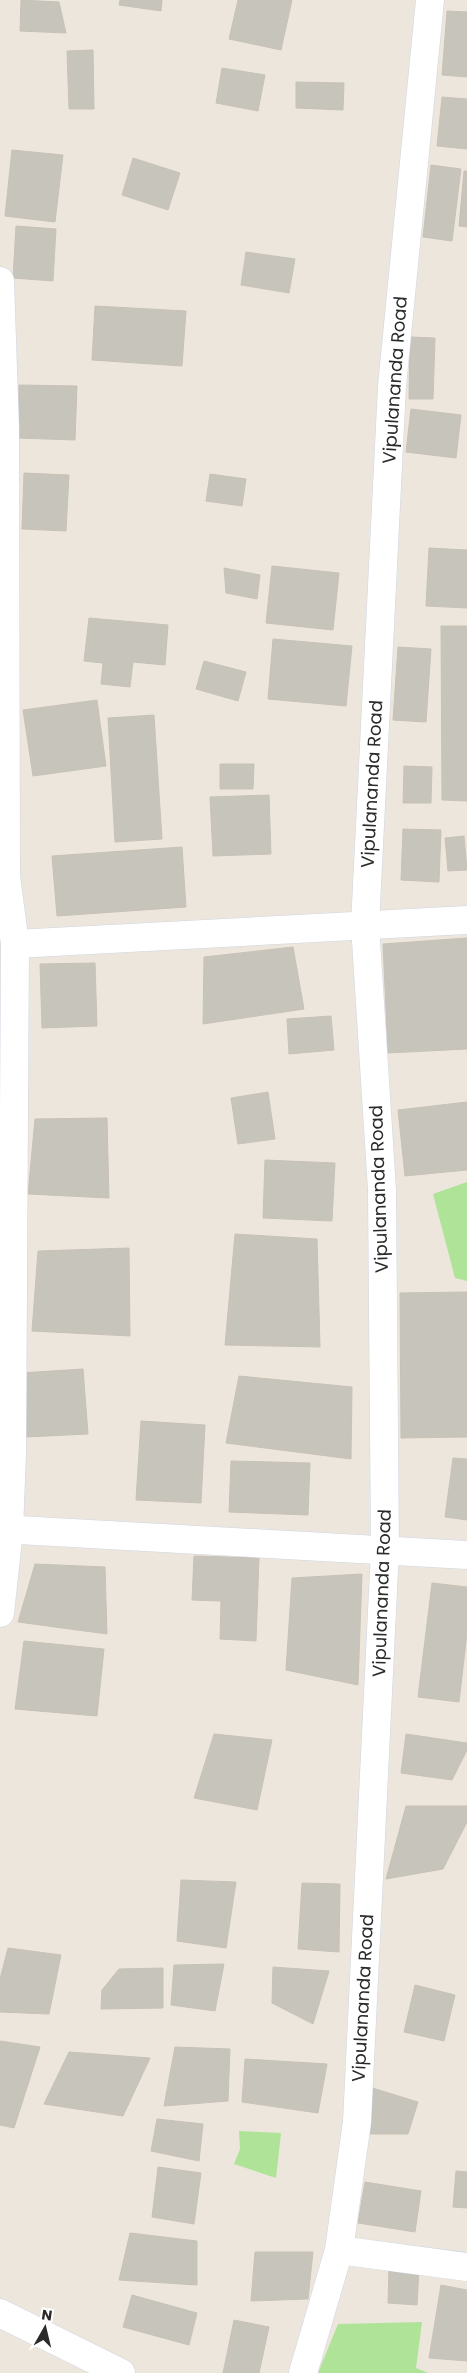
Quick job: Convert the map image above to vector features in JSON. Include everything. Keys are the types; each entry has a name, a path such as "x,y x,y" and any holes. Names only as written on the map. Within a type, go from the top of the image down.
{"street":[{"name":"Vipulananda Road","path":"303,2373 339,2250 357,2122 386,1550 382,1190 364,925 392,386 430,0"},
{"path":"0,282 5,437 3,876 15,944 12,1444 0,1613"},
{"path":"15,944 467,920"},
{"path":"5,1530 467,1555"},
{"path":"339,2250 467,2267"},
{"path":"0,2313 121,2373"}],"green space":[{"path":"467,1182 467,1281 455,1278 433,1194"},
{"path":"239,2131 281,2133 276,2178 234,2164 240,2149"},
{"path":"422,2322 416,2368 428,2373 318,2373 338,2324"}],"building":[{"path":"21,0 59,2 66,33 20,31"},
{"path":"120,0 162,0 161,11 119,5"},
{"path":"238,0 292,0 281,50 229,39"},
{"path":"447,11 467,12 467,77 442,75"},
{"path":"93,50 94,109 69,109 67,51"},
{"path":"222,68 265,75 258,111 216,103"},
{"path":"296,82 344,83 343,110 296,108"},
{"path":"442,97 467,99 467,149 437,146"},
{"path":"12,150 63,155 55,222 5,216"},
{"path":"133,158 180,173 168,210 122,195"},
{"path":"431,165 461,169 452,241 423,237"},
{"path":"464,171 467,171 467,227 459,226"},
{"path":"16,226 56,229 53,281 13,278"},
{"path":"246,252 295,259 289,293 241,285"},
{"path":"95,306 186,311 182,366 92,360"},
{"path":"410,337 435,338 433,399 409,399"},
{"path":"19,385 77,386 75,440 18,438"},
{"path":"411,409 461,415 456,458 406,452"},
{"path":"24,473 69,475 66,531 22,529"},
{"path":"210,474 246,479 242,506 206,501"},
{"path":"429,548 467,550 467,608 426,606"},
{"path":"272,566 339,573 333,630 266,623"},
{"path":"224,568 260,575 257,599 226,593"},
{"path":"89,618 168,625 165,665 133,662 130,687 101,684 103,663 84,661"},
{"path":"441,626 467,626 467,801 442,800"},
{"path":"273,639 352,646 346,706 268,699"},
{"path":"398,647 431,649 426,722 393,720"},
{"path":"204,661 246,672 238,701 196,689"},
{"path":"97,700 106,766 33,776 23,710"},
{"path":"154,715 162,839 115,842 108,718"},
{"path":"220,764 254,764 253,789 220,789"},
{"path":"404,766 432,767 431,803 403,803"},
{"path":"269,795 271,854 213,856 210,797"},
{"path":"403,829 441,830 439,882 401,880"},
{"path":"464,836 467,870 448,871 445,838"},
{"path":"182,847 186,907 57,916 52,856"},
{"path":"467,938 467,1049 388,1053 383,944"},
{"path":"293,947 304,1009 203,1024 204,957"},
{"path":"95,963 97,1026 42,1028 40,964"},
{"path":"331,1016 334,1050 289,1054 287,1019"},
{"path":"268,1092 275,1139 238,1144 231,1098"},
{"path":"467,1102 467,1170 405,1176 398,1110"},
{"path":"107,1118 109,1198 28,1194 35,1119"},
{"path":"265,1160 335,1163 332,1221 263,1218"},
{"path":"235,1234 317,1239 320,1347 225,1345"},
{"path":"129,1248 130,1336 32,1331 38,1251"},
{"path":"467,1292 467,1437 401,1438 400,1293"},
{"path":"83,1369 88,1434 25,1437 20,1373"},
{"path":"239,1376 352,1387 351,1459 226,1443"},
{"path":"141,1421 205,1425 201,1503 136,1500"},
{"path":"453,1458 467,1459 467,1520 445,1517"},
{"path":"231,1461 310,1463 308,1515 229,1512"},
{"path":"194,1556 259,1558 256,1641 220,1639 221,1601 192,1600"},
{"path":"35,1564 105,1567 107,1634 18,1622"},
{"path":"362,1574 358,1685 286,1670 292,1578"},
{"path":"432,1583 467,1587 467,1633 459,1702 418,1697"},
{"path":"24,1641 104,1649 97,1716 15,1709"},
{"path":"214,1734 272,1740 257,1810 194,1798"},
{"path":"406,1734 467,1743 467,1750 452,1780 401,1773"},
{"path":"406,1806 467,1806 467,1822 443,1869 386,1879"},
{"path":"181,1880 236,1882 226,1948 177,1941"},
{"path":"302,1883 340,1884 339,1952 298,1949"},
{"path":"8,1948 61,1955 49,2014 0,2012 0,1979"},
{"path":"224,1964 215,2011 171,2005 174,1965"},
{"path":"273,1967 329,1971 313,2024 272,2003"},
{"path":"163,1968 163,2008 101,2009 102,1990 119,1969"},
{"path":"415,1985 455,1995 444,2041 404,2032"},
{"path":"0,2041 40,2047 14,2128 0,2125"},
{"path":"175,2047 230,2049 228,2101 164,2106"},
{"path":"69,2052 150,2058 123,2116 44,2104"},
{"path":"245,2059 327,2064 318,2113 242,2102"},
{"path":"369,2087 418,2102 408,2134 369,2134"},
{"path":"157,2119 203,2124 199,2161 151,2151"},
{"path":"158,2167 201,2173 194,2224 152,2217"},
{"path":"456,2171 467,2172 467,2208 453,2207"},
{"path":"365,2182 421,2191 415,2232 358,2223"},
{"path":"130,2233 197,2241 197,2285 119,2280"},
{"path":"255,2252 313,2252 308,2299 251,2301"},
{"path":"389,2268 419,2270 417,2305 388,2303"},
{"path":"441,2285 467,2290 467,2361 429,2358"},
{"path":"132,2295 197,2313 189,2345 123,2327"},
{"path":"234,2320 269,2327 259,2373 223,2373"}]}
